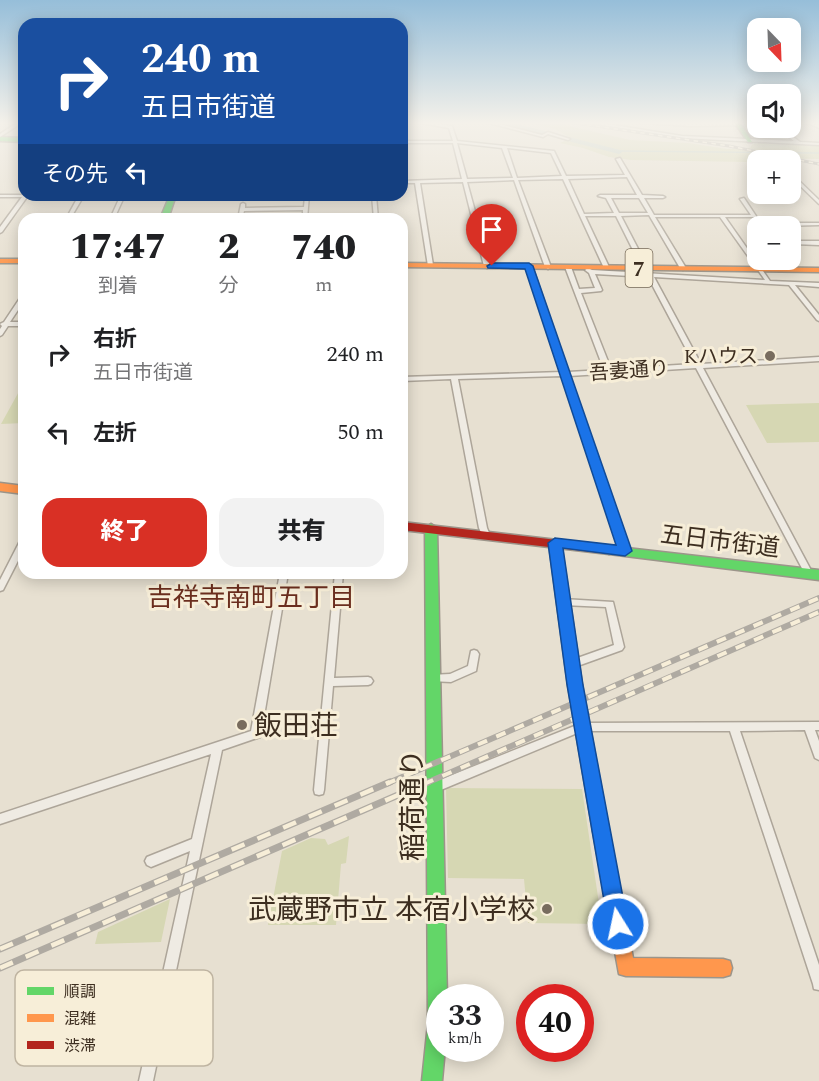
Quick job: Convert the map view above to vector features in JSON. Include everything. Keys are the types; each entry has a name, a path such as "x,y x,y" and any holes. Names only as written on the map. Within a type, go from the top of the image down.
{"street":[{"path":"464,172 487,266"},
{"path":"514,172 548,267"},
{"path":"562,172 606,267"},
{"path":"626,172 683,268"},
{"path":"408,182 628,176"},
{"path":"417,181 430,265"},
{"path":"801,184 819,203"},
{"path":"0,196 18,196"},
{"path":"600,196 663,197"},
{"path":"608,196 697,366 814,574"},
{"path":"582,215 754,216 742,200"},
{"path":"0,231 22,201"},
{"path":"241,213 244,201"},
{"path":"306,213 307,201"},
{"path":"242,210 306,208"},
{"path":"721,216 747,252"},
{"path":"801,224 819,224"},
{"path":"801,243 819,243"},
{"path":"0,261 18,261"},
{"name":"7","path":"408,265 587,269 606,267 647,272 683,268 747,269"},
{"path":"529,266 625,551"},
{"path":"568,267 608,371"},
{"path":"587,269 819,285"},
{"path":"578,291 599,290 587,269"},
{"path":"760,270 768,281"},
{"name":"7","path":"801,270 819,270"},
{"path":"790,283 819,319"},
{"path":"0,334 3,324 18,304"},
{"name":"吾妻通り","path":"408,379 565,374 819,359"},
{"path":"454,377 486,535"},
{"path":"0,487 18,489"},
{"name":"五日市街道","path":"408,526 814,574"},
{"name":"稲荷通り","path":"432,528 438,1024 432,1081"},
{"path":"555,543 582,727 626,967 723,968"},
{"path":"0,588 18,554"},
{"path":"0,819 255,734 283,579"},
{"path":"319,790 338,579"},
{"path":"563,602 610,604 619,646 572,664"},
{"path":"433,678 451,678 473,668 474,654"},
{"path":"328,682 368,681"},
{"path":"436,787 582,727 813,726 819,755"},
{"path":"734,727 819,984"},
{"path":"170,970 218,746"},
{"path":"152,861 197,843"},
{"path":"146,1081 149,1066"}],"green space":[{"path":"18,393 18,423 1,424"},
{"path":"819,403 819,442 767,443 746,405"},
{"path":"446,788 582,789 602,924 528,923 524,879 448,878"},
{"path":"349,836 346,863 341,864 336,925 268,925 282,851 311,838 325,839 328,845"},
{"path":"170,899 161,942 95,944 98,932"}],"railway":[{"path":"386,784 819,598"},
{"path":"424,784 819,612"},
{"path":"0,949 390,782"},
{"path":"0,968 428,782"}],"traffic: fast":[{"path":"166,213 171,201"},
{"path":"431,528 438,1024 432,1081"},
{"path":"555,543 575,685 601,831"},
{"path":"609,550 819,575"}],"traffic: slow":[{"path":"0,261 18,261"},
{"path":"408,265 819,270"},
{"path":"0,487 18,489"},
{"path":"601,831 626,967 723,968"}],"traffic: jam":[{"path":"408,527 609,550"}],"place":[{"name":"Kハウス","path":"770,356"},
{"name":"飯田荘","path":"242,725"},
{"name":"武蔵野市立 本宿小学校","path":"547,909"}],"district":[{"name":"吉祥寺南町五丁目","path":"251,597"}],"route":[{"path":"492,266 529,266 625,551 555,543 575,685 618,924"}]}
